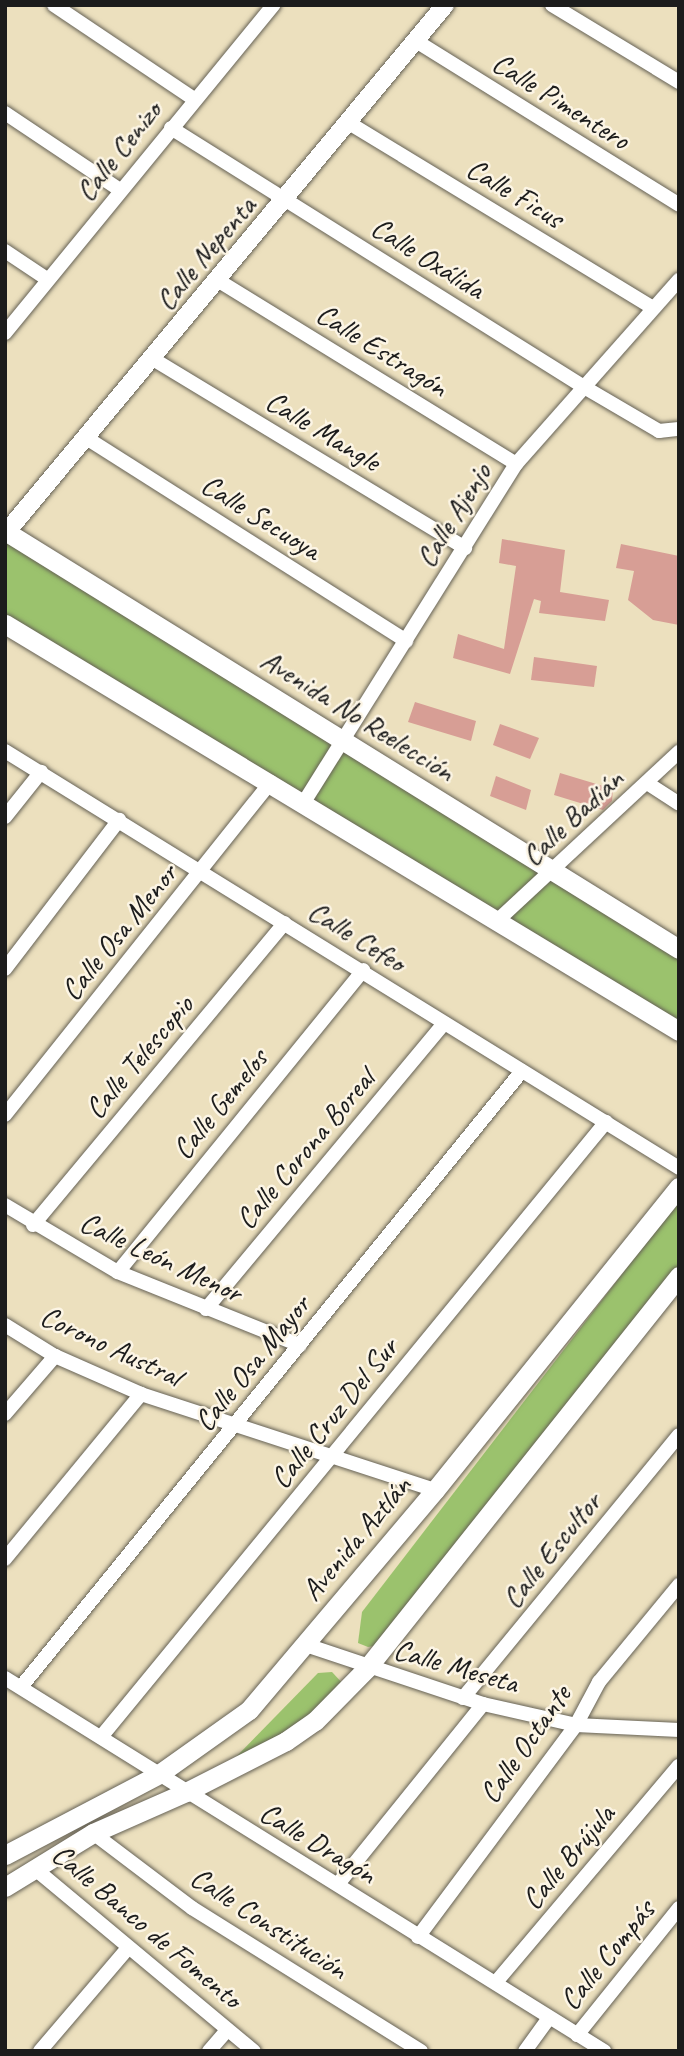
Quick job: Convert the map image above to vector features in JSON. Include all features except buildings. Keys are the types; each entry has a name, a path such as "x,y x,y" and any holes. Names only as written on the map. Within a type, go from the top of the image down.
{"main road":[{"name":"Avenida No Reelección","path":"6,532 679,949"},
{"path":"5,624 499,919 679,1031"},
{"name":"Avenida Aztlán","path":"7,1850 159,1774 249,1710 435,1490 679,1186"},
{"path":"5,1887 93,1833 186,1791 296,1734 367,1668 679,1276"}],"street":[{"path":"54,5 194,99"},
{"name":"Calle Nepenta","path":"6,532 88,439 445,5"},
{"path":"552,5 679,82"},
{"name":"Calle Cenizo","path":"5,333 267,7"},
{"name":"Calle Pimentero","path":"416,41 679,205"},
{"path":"5,113 120,190"},
{"name":"Calle Ficus","path":"349,123 653,308"},
{"name":"Calle Oxálida","path":"171,128 584,387 659,431 679,429"},
{"path":"5,251 47,279"},
{"name":"Calle Ajenjo","path":"304,802 345,741 516,464 679,280"},
{"name":"Calle Estragón","path":"219,281 516,464"},
{"name":"Calle Mangle","path":"153,359 465,548"},
{"name":"Calle Secuoya","path":"88,439 406,640"},
{"name":"Calle Cefeo","path":"5,751 363,970 679,1168"},
{"name":"Calle Badián","path":"499,919 555,871 679,752"},
{"path":"5,817 41,772"},
{"name":"Calle Osa Menor","path":"5,1115 271,782"},
{"path":"647,783 679,804"},
{"path":"5,969 119,820"},
{"name":"Calle Telescopio","path":"33,1225 285,923"},
{"name":"Calle Gemelos","path":"118,1272 363,970"},
{"name":"Calle Corona Boreal","path":"206,1309 444,1023"},
{"name":"Calle Osa Mayor","path":"21,1687 522,1071"},
{"name":"Calle Cruz Del Sur","path":"101,1737 332,1459 606,1122"},
{"name":"Calle León Menor","path":"5,1205 33,1225 118,1272 300,1345"},
{"name":"Corono Austral","path":"5,1325 55,1356 141,1394 332,1459 435,1490"},
{"path":"5,1414 55,1356"},
{"path":"5,1559 141,1394"},
{"name":"Calle Escultor","path":"463,1698 679,1435"},
{"name":"Calle Octante","path":"418,1937 576,1725 599,1682 679,1585"},
{"name":"Calle Meseta","path":"306,1645 367,1668 463,1698 576,1725 678,1729"},
{"name":"Calle Dragón","path":"5,1678 338,1884 418,1937 497,1982 548,2019 604,2051"},
{"path":"338,1884 484,1704"},
{"name":"Calle Brújula","path":"497,1982 679,1766"},
{"name":"Calle Constitución","path":"93,1833 192,1908 421,2051"},
{"name":"Calle Banco de Fomento","path":"7,1850 34,1868 254,2051"},
{"name":"Calle Compás","path":"577,2035 679,1908"},
{"path":"40,2051 128,1948"},
{"path":"525,2051 548,2019"},
{"path":"209,2051 227,2029"}],"green space":[{"path":"5,531 679,951 679,1031 5,624"},
{"path":"679,1200 679,1265 385,1644 368,1647 358,1643 362,1612"},
{"path":"332,1672 345,1686 299,1724 231,1762 318,1673"}]}
